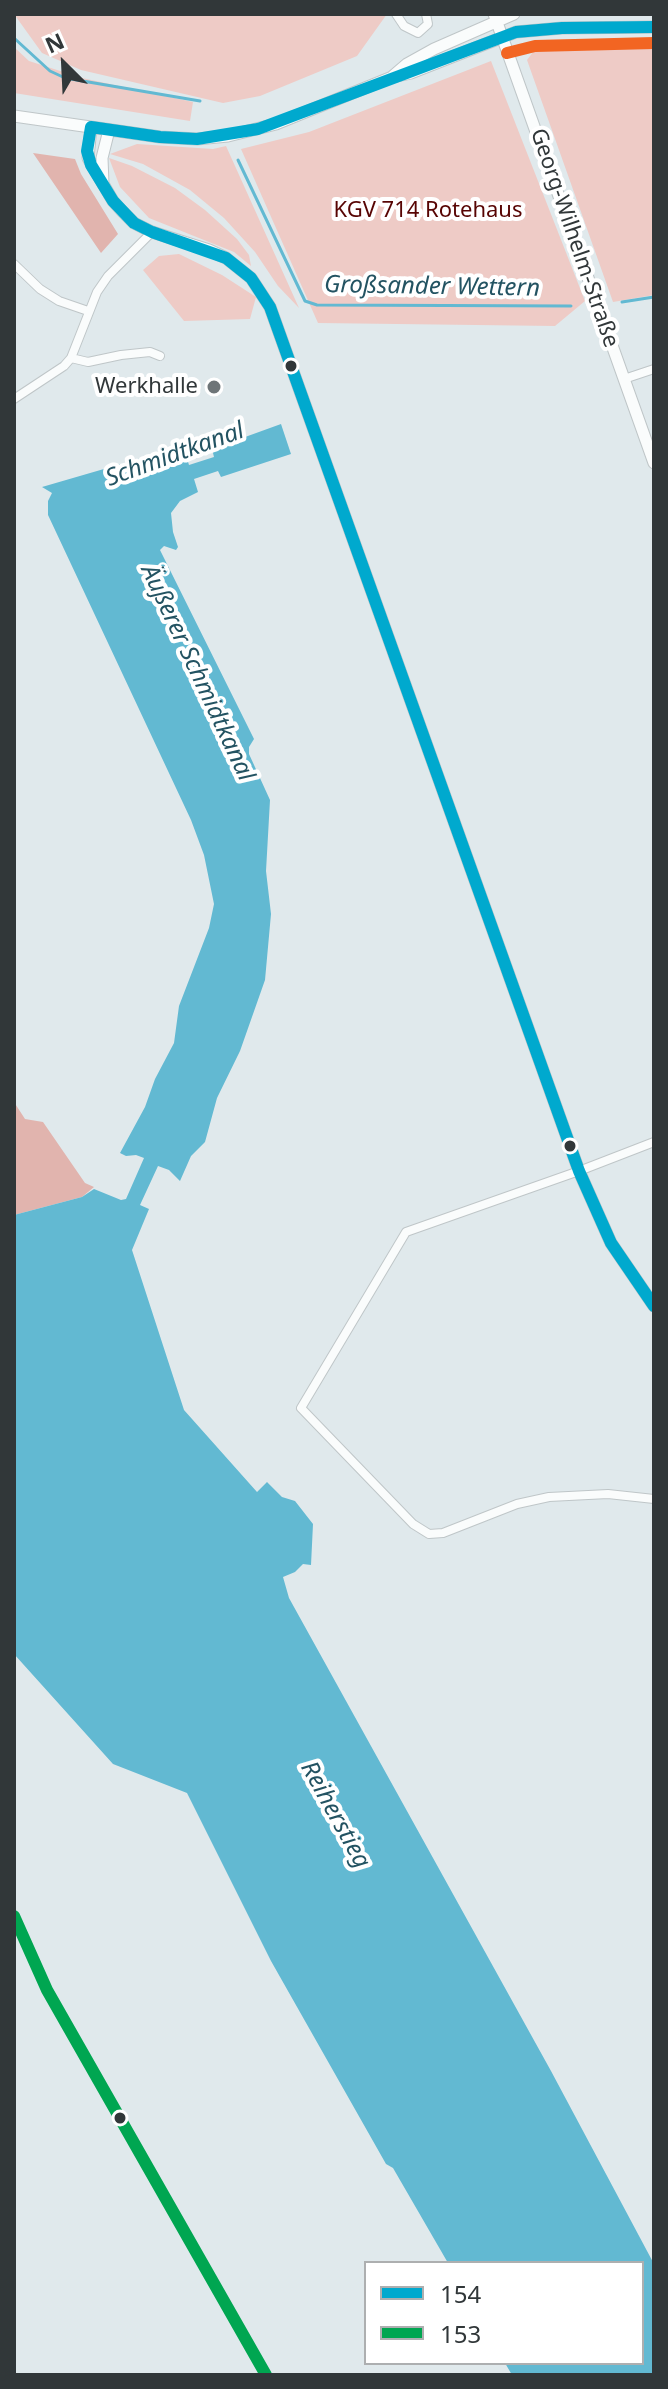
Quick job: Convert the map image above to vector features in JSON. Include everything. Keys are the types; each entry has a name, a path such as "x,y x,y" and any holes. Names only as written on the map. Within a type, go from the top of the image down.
{"main road":[{"path":"392,77 407,64 495,17 514,14"},
{"name":"Georg-Wilhelm-Straße","path":"495,17 654,463"},
{"path":"14,116 177,138 214,138 276,124 503,37 533,30 654,27"},
{"path":"91,127 88,158 103,186 127,216 152,232 226,258 251,278 270,307 579,1171 611,1243 654,1306"},
{"path":"103,186 102,158 109,130"}],"street":[{"path":"396,14 404,26 418,33 428,24 426,14"},
{"path":"14,399 64,366 71,358 88,311 108,276 152,232"},
{"path":"14,264 40,289 59,301 88,311"},
{"path":"71,358 88,362 136,353 150,352 160,356"},
{"path":"624,379 654,369"},
{"path":"654,1142 406,1232 301,1408 413,1524 429,1534 443,1533 517,1504 549,1497 608,1494 654,1499"},
{"path":"14,1916 69,2029 266,2375"}],"green space":[{"path":"14,14 387,14 357,56 260,96 223,103 81,70 42,53"},
{"path":"654,39 654,295 613,302 527,60 542,40"},
{"path":"14,47 29,61 82,78 193,102 190,121 14,93"},
{"name":"KGV 714 Rotehaus","path":"491,61 585,301 555,326 318,323 241,149 309,132"},
{"path":"137,144 213,149 226,146 299,308 224,218 190,190 143,164 110,154"},
{"path":"109,158 175,188 205,210 237,239 249,255 251,266 234,252 149,218 120,187"},
{"path":"179,254 222,275 256,297 250,319 184,321 143,270 159,256"}],"shaded area":[{"path":"33,153 75,159 118,234 101,253"},
{"path":"14,1102 25,1119 43,1122 85,1183 94,1187 82,1197 14,1215"}],"water":[{"path":"281,424 291,454 221,477 218,471 194,479 198,492 180,501 171,513 178,547 176,550 164,546 160,550 254,739 249,754 270,800 266,871 271,914 265,980 240,1051 217,1098 205,1142 191,1156 180,1181 169,1170 158,1166 140,1205 149,1209 132,1250 184,1410 257,1492 267,1482 282,1497 295,1501 313,1524 311,1565 303,1564 283,1577 289,1598 551,2071 654,2264 654,2375 512,2375 506,2365 644,2365 644,2261 447,2261 393,2168 386,2164 271,1961 187,1793 113,1764 14,1654 14,1215 82,1197 94,1189 121,1200 126,1199 144,1158 120,1153 174,1043 179,1006 209,928 214,904 204,855 191,820 48,515 48,501 52,493 42,487 183,446 189,465 214,457 212,449"}],"waterway":[{"name":"Großsander Wettern","path":"14,38 50,71 65,78 200,101"},
{"name":"Großsander Wettern","path":"238,160 305,301 317,305 571,306"},
{"name":"Großsander Wettern","path":"622,302 654,297"}],"transit line":[{"name":"154","path":"654,27 516,32 258,129 197,139 91,127 87,151 91,165 113,201 134,223 226,258 251,278 270,307 579,1171 611,1243 654,1306"},
{"path":"507,53 535,46 654,43"},
{"name":"153","path":"14,1916 47,1990 266,2375"}],"place":[{"name":"Werkhalle","path":"214,387"}],"water label":[{"name":"Schmidtkanal","path":"175,455"},
{"name":"Äußerer Schmidtkanal","path":"197,673"},
{"name":"Reiherstieg","path":"335,1815"}]}
